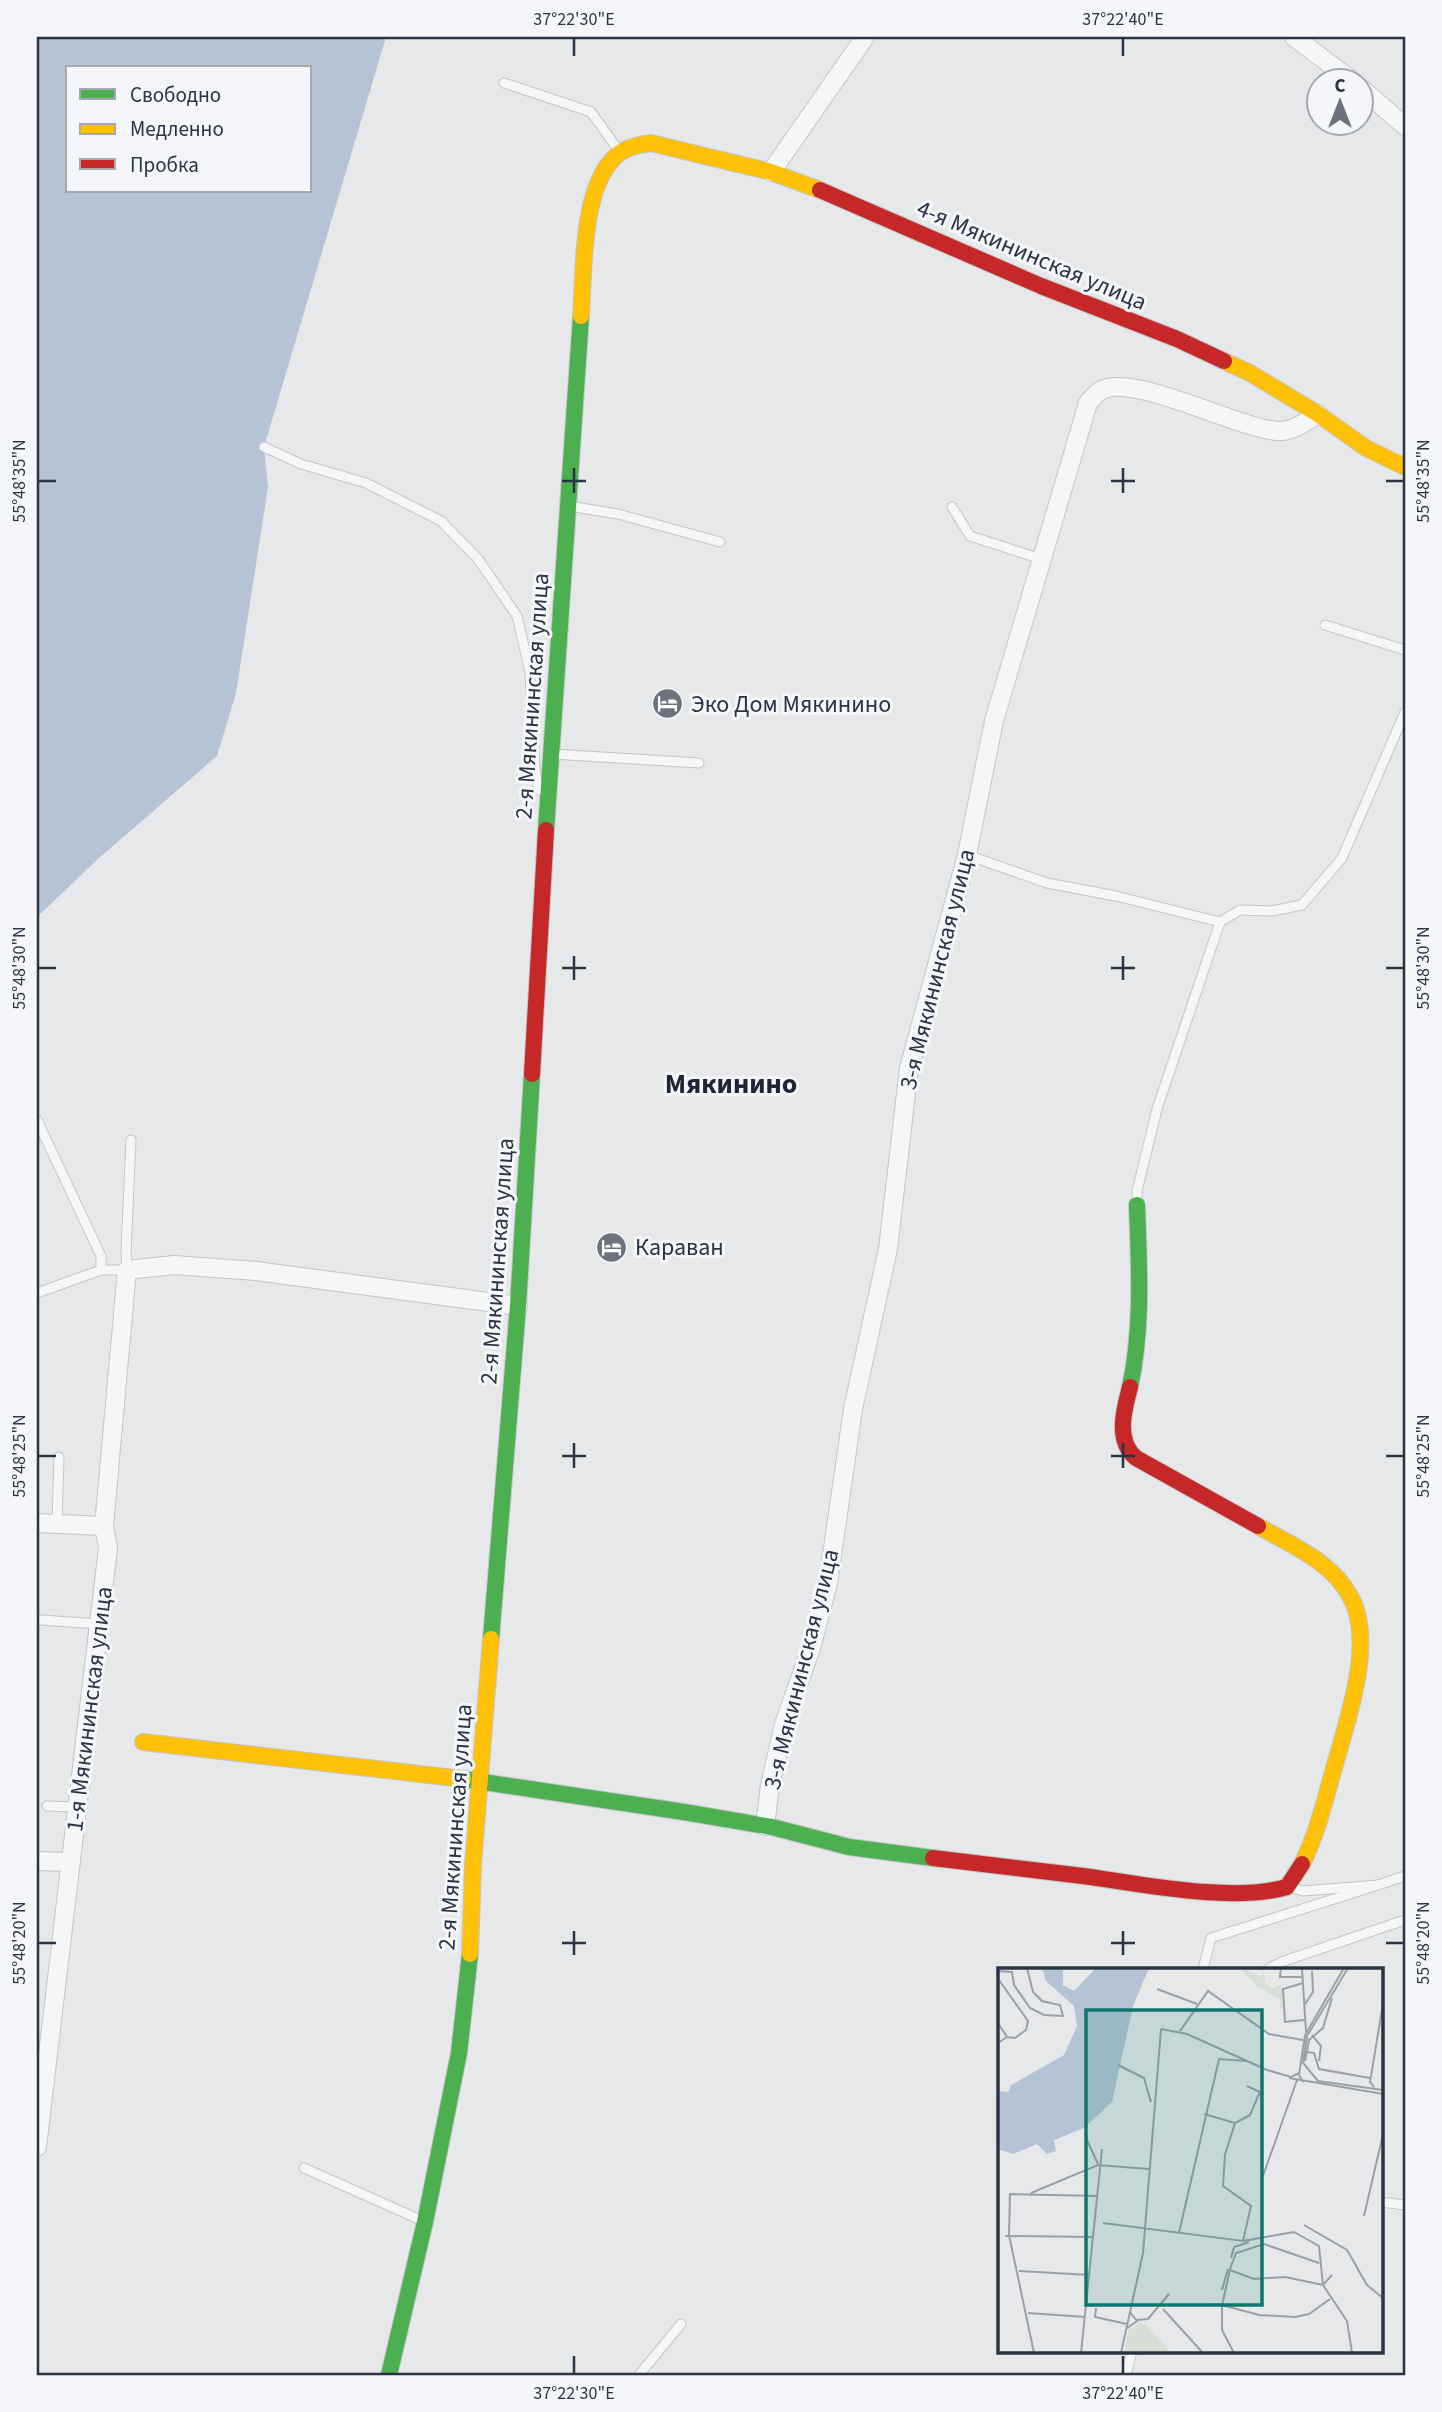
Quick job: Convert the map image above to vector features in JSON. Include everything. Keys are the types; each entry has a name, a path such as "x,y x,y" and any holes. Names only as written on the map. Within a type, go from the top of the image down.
{"street":[{"path":"771,172 865,37"},
{"path":"1294,37 1332,66"},
{"path":"1376,101 1405,126"},
{"name":"4-я Мякининская улица","path":"620,152 634,144 651,142 771,172 832,195 1041,286 1177,339 1250,373 1318,414 1366,448 1405,467"},
{"name":"2-я Мякининская улица","path":"389,2375 425,2222 468,1987 479,1782 518,1306 567,505 588,229 594,191 604,167 620,152"},
{"name":"3-я Мякининская улица","path":"765,1826 770,1785 785,1724 811,1648 828,1583 853,1409 888,1249 909,1068 967,855 994,721 1088,402 1101,390 1119,386 1145,391 1243,423 1280,432 1306,423 1318,414"},
{"path":"143,1742 322,1760 479,1782 765,1826 851,1847 1194,1890 1258,1893 1274,1892 1288,1887 1298,1875 1310,1844 1352,1705 1360,1646 1359,1625 1354,1603 1341,1582 1316,1559 1136,1458 1127,1450 1123,1439 1135,1360 1139,1285 1138,1205"},
{"path":"127,1270 174,1265 256,1271 518,1306"},
{"name":"1-я Мякининская улица","path":"37,2147 108,1548 104,1526 127,1270"},
{"path":"37,1523 104,1526"},
{"path":"37,1861 71,1862"}],"lane":[{"path":"504,83 591,112 620,152"},
{"path":"264,447 302,464 366,483 441,521 478,559 517,616 530,672 535,770 547,830"},
{"path":"567,505 618,514 720,542"},
{"path":"952,507 970,536 1041,559"},
{"path":"1325,625 1405,650"},
{"path":"1138,1205 1137,1191 1157,1109 1220,922 1240,910 1272,911 1301,905 1342,858 1405,712"},
{"path":"551,754 699,763"},
{"path":"967,855 1047,883 1116,896 1220,922"},
{"path":"37,1120 102,1256 102,1270"},
{"path":"37,1293 102,1270 127,1270 125,1251 131,1140"},
{"path":"57,1524 59,1458"},
{"path":"41,1620 99,1624"},
{"path":"47,1806 78,1807"},
{"path":"1203,1968 1211,1938 1405,1876"},
{"path":"1288,1887 1303,1891 1378,1885"},
{"path":"1270,1968 1405,1920"},
{"path":"304,2168 425,2222"},
{"path":"1382,2202 1405,2205"},
{"path":"639,2375 681,2324"},
{"path":"1126,2375 1132,2352"}],"water":[{"path":"37,37 386,37 264,447 268,487 236,693 217,756 99,858 37,917"}],"traffic: fast":[{"path":"546,830 581,316"},
{"path":"491,1639 518,1306 532,1074"},
{"path":"1130,1387 1138,1319 1137,1205"},
{"path":"463,1779 684,1812 772,1827 849,1847 933,1858"},
{"path":"389,2375 425,2222 459,2053 470,1954"}],"traffic: slow":[{"path":"581,316 584,254 590,209 605,170 624,150 651,143 771,172 820,190"},
{"path":"1224,361 1250,373 1318,414 1366,448 1405,467"},
{"path":"1258,1526 1309,1555 1332,1573 1350,1596 1357,1614 1360,1635 1360,1658 1352,1705 1320,1817 1302,1864"},
{"path":"470,1954 473,1865 491,1639"},
{"path":"143,1742 463,1779"}],"traffic: jam":[{"path":"820,190 1041,286 1177,339 1224,361"},
{"path":"532,1074 546,830"},
{"path":"1130,1387 1123,1424 1123,1434 1129,1451 1136,1458 1258,1526"},
{"path":"933,1858 1214,1893 1265,1891 1287,1887 1302,1864"}],"place":[{"name":"Эко Дом Мякинино","path":"668,704"},
{"name":"Караван","path":"612,1247"}],"district":[{"name":"Мякинино","path":"731,1083"}]}
